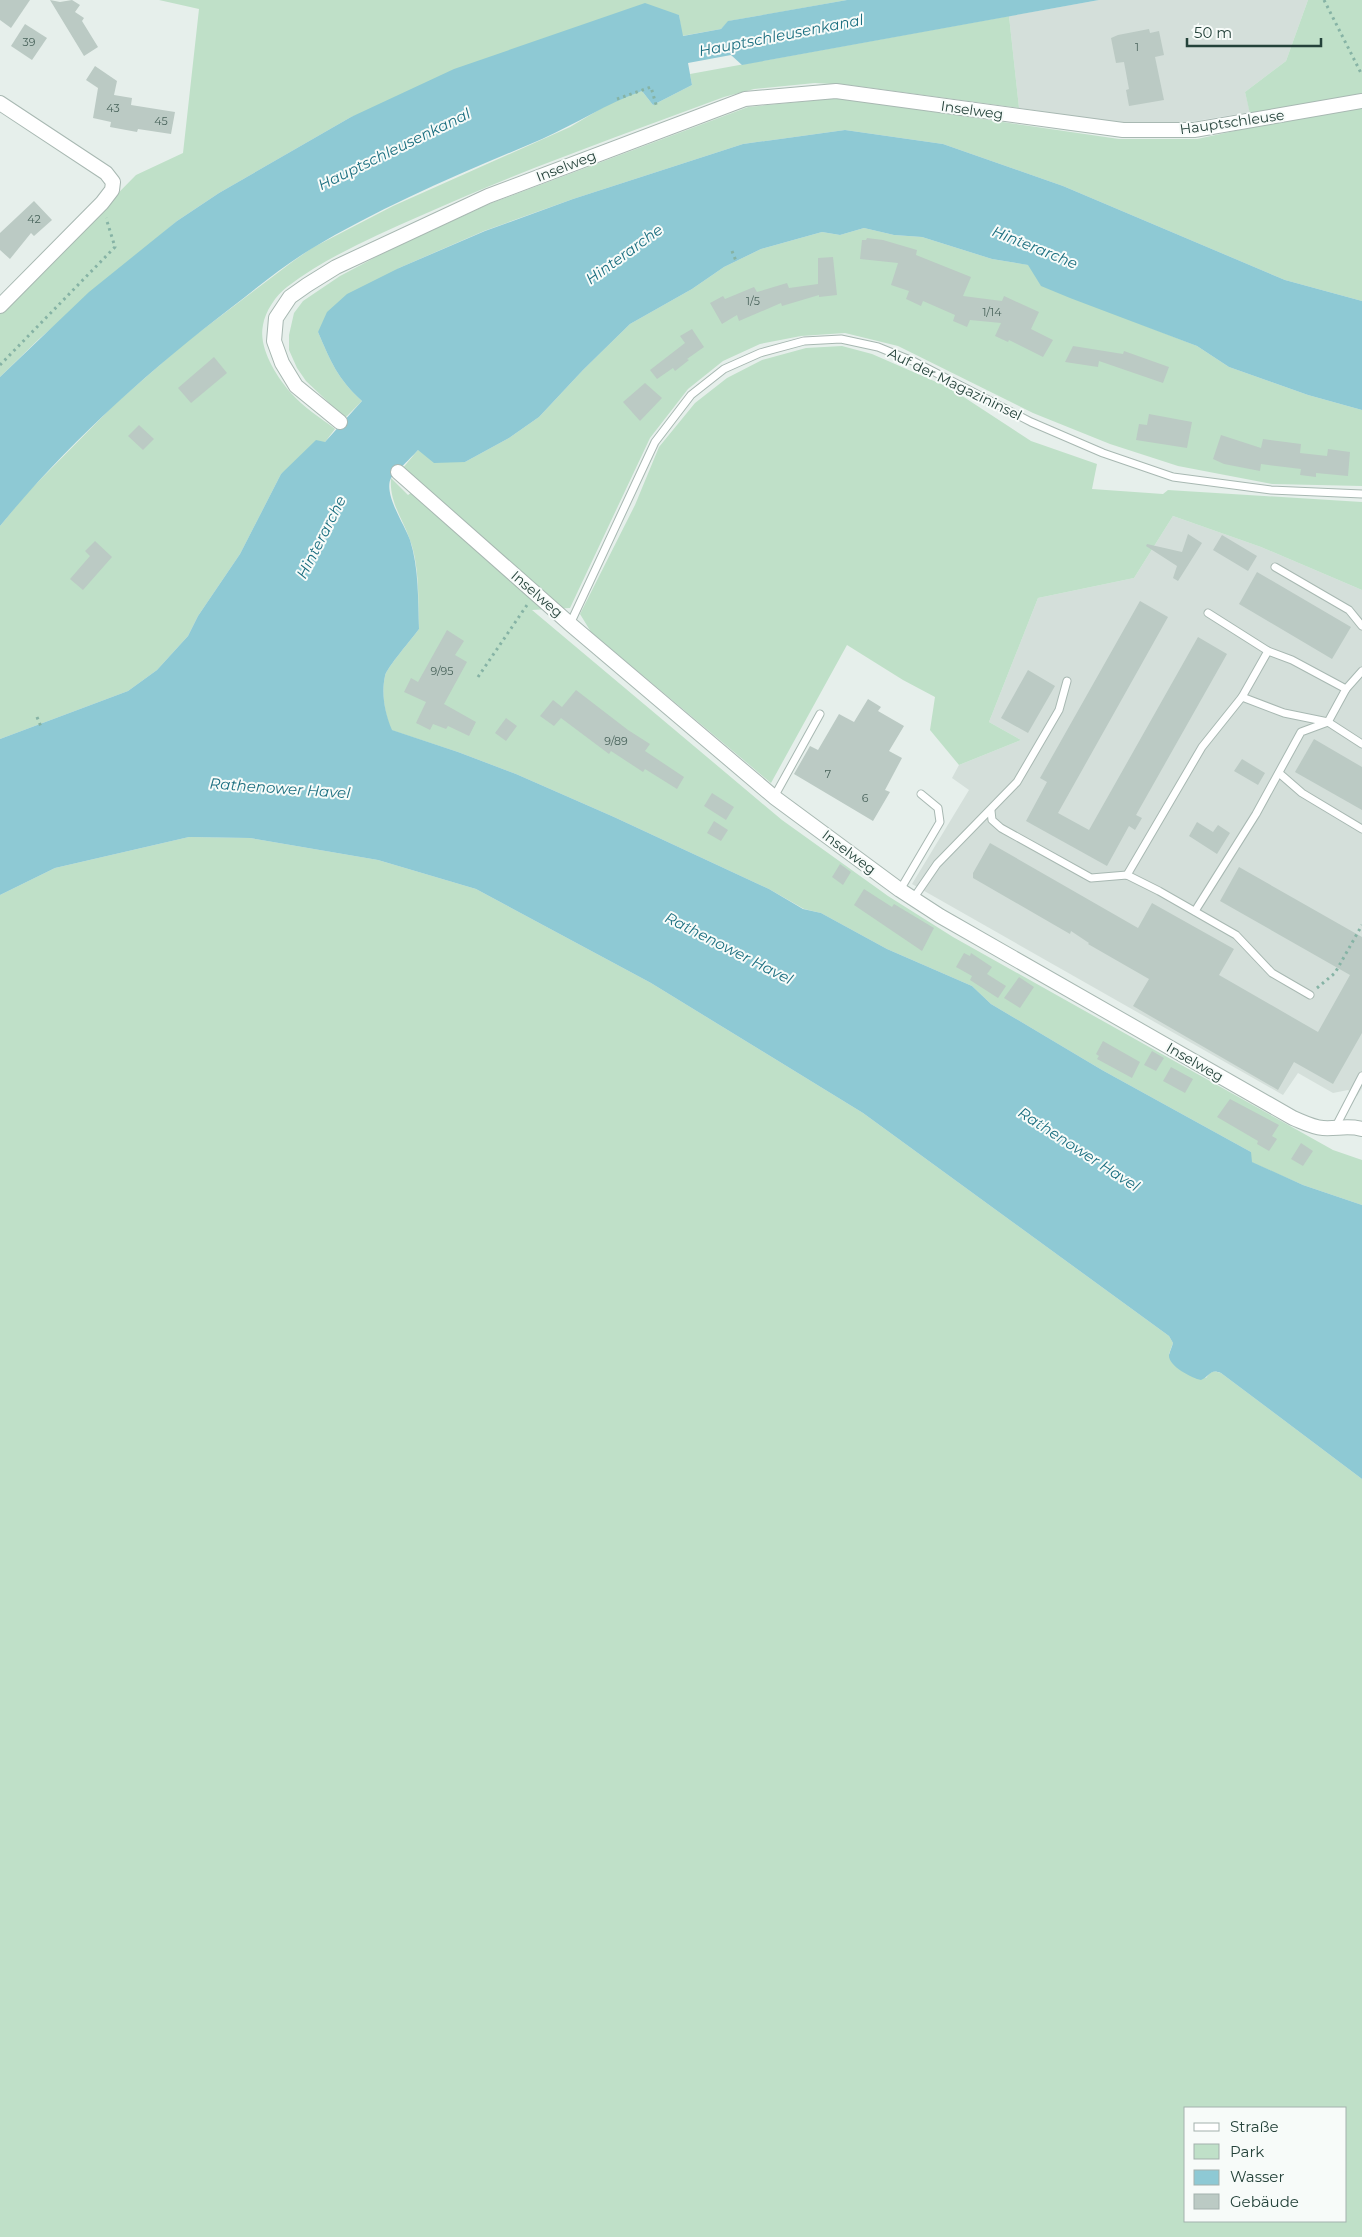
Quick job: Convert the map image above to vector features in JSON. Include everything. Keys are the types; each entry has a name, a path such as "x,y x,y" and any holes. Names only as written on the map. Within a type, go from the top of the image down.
{"street":[{"name":"Inselweg","path":"340,422 296,386 282,364 274,341 276,318 290,298 336,267 480,199 745,99 836,91 1013,116"},
{"name":"Hauptschleuse","path":"1013,116 1123,130 1194,130 1362,102"},
{"path":"0,103 106,173 113,182 112,190 102,203 0,306"},
{"name":"Inselweg","path":"398,472 570,624 774,797 900,890 1293,1118 1310,1126 1335,1128 1350,1126 1362,1129"}],"lane":[{"name":"Auf der Magazininsel","path":"570,624 655,442 691,395 724,369 760,352 804,341 841,339 878,347 915,362 1031,422 1103,453 1173,477 1271,490 1362,494"},
{"path":"1275,567 1349,610 1362,626"},
{"path":"1208,613 1268,651 1292,660 1346,689"},
{"path":"1127,875 1202,747 1242,697 1268,651"},
{"path":"1195,911 1256,814 1301,732 1328,722 1346,689 1362,671"},
{"path":"914,899 937,864 991,811 1022,774 1059,710 1067,682"},
{"path":"1242,697 1284,713 1328,722 1362,744"},
{"path":"774,797 820,714"},
{"path":"1279,773 1302,793 1362,829"},
{"path":"900,890 940,822 938,808 921,794"},
{"path":"991,811 992,820 1001,828 1091,878 1127,875 1195,911 1236,935 1272,973 1310,996"},
{"path":"1335,1128 1362,1076"}],"path":[{"path":"1324,0 1362,75"},
{"path":"617,99 651,88 657,108"},
{"path":"0,366 115,247 102,203"},
{"path":"732,251 736,261"},
{"path":"478,677 535,593"},
{"path":"37,717 42,729"},
{"path":"1310,996 1335,973 1362,925"}],"shaded area":[{"path":"1099,0 1308,0 1286,61 1245,92 1250,112 1190,122 1120,123 1019,108 1009,16"},
{"path":"1173,516 1261,547 1362,590 1362,1088 1357,1096 1348,1090 1333,1093 1298,1073 1283,1095 912,884 969,790 952,778 959,765 1021,740 989,722 1038,598 1134,578"}],"green space":[{"path":"159,0 847,0 729,21 721,29 682,36 679,15 673,14 351,117 219,193 177,221 39,339 0,377 0,313 136,175 183,153 199,9"},
{"path":"1308,0 1362,0 1362,301 1285,280 1063,186 943,144 845,130 743,144 573,199 484,231 399,268 318,332 346,385 362,401 345,418 306,381 297,368 289,350 289,335 294,313 303,301 340,276 391,249 489,204 748,107 839,98 1119,139 1197,139 1253,127 1245,92 1286,61"},
{"path":"1009,16 1019,108 849,85 815,83 754,89 724,97 495,184 368,239 302,276 283,290 269,309 263,325 263,343 275,371 291,393 335,429 325,442 281,474 240,554 198,616 188,636 157,670 128,691 0,739 0,526 27,493 114,405 185,343 292,262 312,248 393,206 570,127 617,99 642,91 653,105 692,85 690,74"},
{"path":"864,228 894,235 922,237 992,259 1029,265 1041,285 1197,346 1229,367 1308,395 1362,410 1362,486 1272,484 1178,466 1110,444 1033,413 898,346 845,333 801,336 760,344 723,361 688,389 650,438 570,608 532,610 782,820 888,896 953,937 1333,1150 1362,1160 1362,1205 1303,1185 1251,1162 1251,1152 1102,1070 991,1004 972,986 887,949 821,913 804,909 769,889 614,817 516,774 391,730 384,703 385,676 419,629 418,584 413,551 394,503 391,478 408,495 420,486 402,469 418,450 465,462 509,438 539,417 630,324 692,289 724,267 761,249 822,232 840,235"},
{"path":"842,346 872,354 950,388 1031,441 1097,464 1092,489 1163,494 1168,490 1362,502 1362,590 1261,547 1173,516 1134,578 1038,598 989,722 1021,740 959,765 930,730 935,697 903,680 847,645 771,783 591,632 580,614 635,505 659,447 695,403 727,378 762,360 806,348"},
{"path":"189,837 250,838 378,860 476,889 651,983 863,1113 1169,1336 1173,1343 1169,1354 1206,1378 1212,1372 1221,1373 1362,1479 1362,2237 0,2237 0,895 55,868"}],"water":[{"name":"Hauptschleusenkanal","path":"847,0 1099,0 742,65 731,55 688,63 692,85 653,105 642,91 629,96 542,139 454,177 367,218 301,256 200,332 139,383 80,438 0,526 0,377 89,292 177,221 219,193 351,117 454,69 645,3 679,15 683,36 721,29 728,21"},
{"path":"845,130 943,144 1063,186 1285,280 1362,301 1362,410 1308,395 1229,367 1197,346 1041,286 1028,265 992,259 922,237 894,235 864,228 840,235 822,232 761,249 724,267 692,289 630,324 539,417 509,438 465,462 434,463 418,450 391,478 389,485 392,501 413,551 419,629 385,676 383,690 387,717 392,730 516,774 614,817 769,889 803,909 821,913 887,949 972,986 991,1004 1102,1070 1251,1152 1252,1162 1303,1185 1362,1205 1362,1479 1221,1373 1214,1371 1201,1380 1181,1371 1170,1359 1169,1355 1173,1343 1169,1336 863,1113 651,983 476,889 378,860 250,838 189,837 55,868 0,895 0,739 128,691 157,670 188,636 198,616 240,554 281,474 316,440 325,442 362,401 346,385 318,332 327,312 347,294 399,268 485,231 573,199 743,144"}],"building":[{"path":"0,0 30,0 11,28 0,20"},
{"path":"50,0 60,2 72,0 80,5 75,12 84,18 82,21 98,47 84,56"},
{"path":"25,24 47,38 32,60 11,46"},
{"path":"1149,29 1150,33 1159,31 1164,55 1155,57 1164,100 1129,106 1126,90 1129,89 1124,62 1116,63 1111,38"},
{"path":"95,66 117,81 114,95 132,98 131,105 175,112 171,134 138,129 137,132 110,127 111,122 93,118 98,88 86,80"},
{"path":"34,201 52,220 34,236 31,233 10,259 0,250 0,233"},
{"path":"867,238 883,240 917,250 916,255 971,277 963,296 1002,301 1004,296 1039,312 1031,329 1053,340 1043,357 1009,340 1008,342 995,336 1001,323 970,320 967,327 953,321 955,315 923,301 921,306 906,299 909,291 891,285 898,263 860,259 862,240"},
{"path":"833,257 837,295 819,297 819,295 782,306 781,303 739,321 737,315 722,324 710,303 723,296 725,299 754,287 757,292 787,283 789,288 818,284 818,258"},
{"path":"692,329 704,347 687,359 689,360 675,371 673,368 657,379 650,370 685,343 680,336"},
{"path":"1073,346 1123,354 1124,351 1169,367 1163,383 1099,361 1098,367 1065,362"},
{"path":"214,357 227,373 191,403 178,388"},
{"path":"645,383 662,398 640,421 623,402"},
{"path":"1149,414 1192,422 1187,448 1136,440 1139,424 1147,425"},
{"path":"139,425 154,439 143,450 128,436"},
{"path":"1221,435 1261,448 1263,439 1301,444 1300,453 1327,456 1328,449 1350,452 1348,476 1316,473 1316,477 1300,475 1301,469 1261,464 1260,471 1224,464 1213,459"},
{"path":"1188,534 1202,543 1178,581 1173,578 1177,566 1146,546 1147,544 1182,552"},
{"path":"1222,535 1257,556 1248,571 1213,550"},
{"path":"95,541 112,557 83,590 70,579 90,556 85,551"},
{"path":"1257,572 1351,627 1332,659 1239,604"},
{"path":"1140,601 1168,617 1058,813 1089,830 1198,637 1227,654 1136,815 1142,818 1135,830 1129,826 1107,866 1026,821 1047,782 1040,778"},
{"path":"447,630 464,641 455,655 467,662 444,704 476,722 469,736 448,726 446,729 433,724 430,730 416,723 426,702 404,692 411,678 418,682"},
{"path":"1028,670 1055,686 1028,733 1001,718"},
{"path":"576,690 628,730 650,744 645,751 684,777 677,789 645,769 643,772 611,751 609,754 561,718 554,726 540,716 553,700 562,707"},
{"path":"868,699 881,707 878,711 904,726 889,751 902,758 885,790 890,792 873,821 794,774 810,746 818,750 839,714 854,722"},
{"path":"506,718 517,726 506,741 495,733"},
{"path":"1314,739 1362,767 1362,810 1295,772"},
{"path":"1242,759 1265,773 1258,785 1234,771"},
{"path":"712,793 734,807 726,820 704,806"},
{"path":"714,821 728,830 721,841 707,833"},
{"path":"1197,822 1213,832 1218,825 1230,833 1217,854 1189,836"},
{"path":"990,843 1138,928 1152,903 1234,949 1219,975 1318,1032 1350,975 1220,901 1239,867 1362,937 1362,1033 1333,1084 1294,1062 1278,1090 1133,1006 1149,979 1088,944 1071,931 1070,934 973,878 973,873"},
{"path":"840,864 851,872 843,885 832,877"},
{"path":"864,889 892,907 894,904 934,928 922,951 854,905"},
{"path":"964,953 970,956 971,953 992,967 987,974 1006,986 998,998 970,980 972,976 956,967"},
{"path":"1019,977 1034,987 1020,1008 1004,998"},
{"path":"1103,1041 1140,1062 1132,1078 1097,1059 1099,1056 1096,1054"},
{"path":"1152,1051 1164,1058 1156,1071 1144,1065"},
{"path":"1171,1067 1193,1079 1185,1093 1163,1081"},
{"path":"1230,1099 1279,1125 1272,1136 1277,1139 1269,1151 1257,1144 1258,1141 1217,1117"},
{"path":"1301,1143 1313,1151 1303,1166 1291,1159"}],"water label":[{"name":"Hinterarche","path":"1035,247"},
{"name":"Hinterarche","path":"624,254"},
{"name":"Hinterarche","path":"321,537"},
{"name":"Rathenower Havel","path":"280,788"},
{"name":"Rathenower Havel","path":"729,948"},
{"name":"Rathenower Havel","path":"1079,1149"}]}
